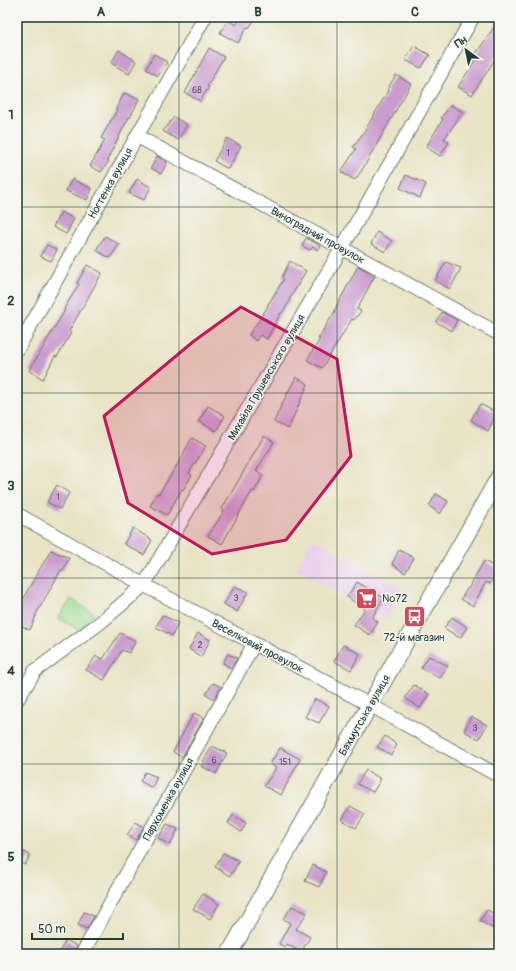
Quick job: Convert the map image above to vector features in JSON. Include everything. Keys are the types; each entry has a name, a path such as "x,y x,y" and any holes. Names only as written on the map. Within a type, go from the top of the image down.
{"street":[{"name":"Ногтенка вулиця","path":"17,350 205,17"},
{"name":"Михайла Грушевського вулиця","path":"17,700 35,671 101,622 144,585 342,248 473,17"},
{"name":"Виноградний провулок","path":"137,136 499,334"},
{"name":"Бахмутська вулиця","path":"229,954 499,477"},
{"name":"Веселковий провулок","path":"17,514 144,585 370,705 499,776"},
{"name":"Пархоменка вулиця","path":"82,954 254,644"}],"highlighted area":[{"path":"241,307 337,359 351,456 286,540 212,554 128,503 104,416 194,341"}],"shaded area":[{"path":"312,538 402,589 386,620 296,569"}],"green space":[{"path":"71,599 94,613 80,631 58,618"}],"building":[{"path":"232,17 256,17 249,28 247,27 238,43 220,33 228,20 236,25 239,21"},
{"path":"499,20 499,53 472,95 458,87 475,61 472,59"},
{"path":"414,46 430,55 421,68 405,60"},
{"path":"209,48 224,57 200,101 185,93"},
{"path":"119,50 136,61 129,74 111,63"},
{"path":"154,54 167,62 158,76 146,69"},
{"path":"396,75 411,84 355,180 341,172 356,149 353,147 364,132"},
{"path":"124,93 139,99 107,160 109,161 101,172 90,166 105,140 101,138 117,110"},
{"path":"451,105 463,112 444,139 449,142 440,156 426,147 443,119 441,118"},
{"path":"174,117 187,125 178,140 163,131"},
{"path":"227,138 241,146 228,169 214,161"},
{"path":"157,156 167,162 161,174 151,168"},
{"path":"406,175 426,184 420,198 400,188"},
{"path":"72,179 92,189 87,200 66,191"},
{"path":"137,179 151,187 144,200 129,193"},
{"path":"61,212 74,219 66,234 53,227"},
{"path":"377,232 392,241 385,252 371,244"},
{"path":"105,236 119,244 110,258 96,250"},
{"path":"306,238 321,246 318,250 313,247 310,250 302,246"},
{"path":"47,245 57,250 51,261 40,256"},
{"path":"290,261 306,271 267,339 260,335 256,341 249,335 284,279 282,277"},
{"path":"446,262 461,268 450,289 435,281"},
{"path":"87,265 102,273 69,331 71,333 57,357 55,356 43,379 29,371 65,310 64,309 79,284 77,283"},
{"path":"358,266 375,275 357,309 361,311 354,320 352,319 322,368 307,360 320,339 318,339 335,311"},
{"path":"442,312 457,320 452,331 436,322"},
{"path":"296,377 308,384 288,429 274,422"},
{"path":"480,404 497,413 488,431 471,420"},
{"path":"208,406 225,416 216,431 199,421"},
{"path":"264,436 274,442 256,471 263,475 254,492 252,491 222,544 208,536 224,511 222,509"},
{"path":"192,438 206,446 189,473 192,475 167,515 150,506 185,452"},
{"path":"57,485 69,493 60,509 47,502"},
{"path":"436,494 448,501 440,514 429,506"},
{"path":"133,528 152,540 144,555 124,544"},
{"path":"51,550 69,558 63,571 61,570 35,616 30,630 17,624 17,609"},
{"path":"399,550 414,558 405,573 392,564"},
{"path":"484,561 498,569 490,584 486,582 473,606 461,599"},
{"name":"№72","path":"357,582 384,598 372,618 378,622 370,635 354,625 365,609 347,597"},
{"path":"235,586 248,592 237,612 224,604"},
{"path":"162,615 178,623 172,636 156,627"},
{"path":"452,617 467,627 460,638 444,628"},
{"path":"120,633 136,641 129,653 122,650 104,680 86,670 96,656 103,659"},
{"path":"198,633 210,640 201,657 189,649"},
{"path":"343,645 360,654 351,670 334,661"},
{"path":"228,654 237,658 231,668 223,663"},
{"path":"429,656 448,666 440,678 421,668"},
{"path":"213,683 221,687 214,699 206,694"},
{"path":"414,685 429,694 420,708 405,698"},
{"path":"315,699 329,706 319,723 305,717"},
{"path":"194,713 204,718 182,757 173,752"},
{"path":"471,716 487,725 479,739 464,731"},
{"path":"385,736 397,745 391,755 377,747"},
{"path":"212,746 227,753 216,774 201,766"},
{"path":"280,748 300,759 281,795 264,786 276,768 270,764"},
{"path":"366,770 381,779 373,792 357,784"},
{"path":"145,772 157,777 152,788 140,781"},
{"path":"350,806 365,814 356,828 342,820"},
{"path":"233,815 246,823 241,832 228,823"},
{"path":"136,822 144,827 136,840 127,835"},
{"path":"167,824 178,829 170,845 158,838"},
{"path":"17,848 30,855 25,865 17,861"},
{"path":"223,853 239,861 230,876 215,867"},
{"path":"313,865 326,872 319,887 305,881"},
{"path":"203,894 219,904 210,919 193,909"},
{"path":"292,906 307,913 296,929 310,937 301,952 287,944 285,947 279,944 290,923 283,919"},
{"path":"487,910 499,916 499,932 480,921"},
{"path":"84,912 94,916 87,929 78,925"},
{"path":"66,940 77,946 74,954 58,954"}],"place":[{"name":"№72","path":"366,598"},
{"name":"72-й магазин","path":"414,617"}]}
